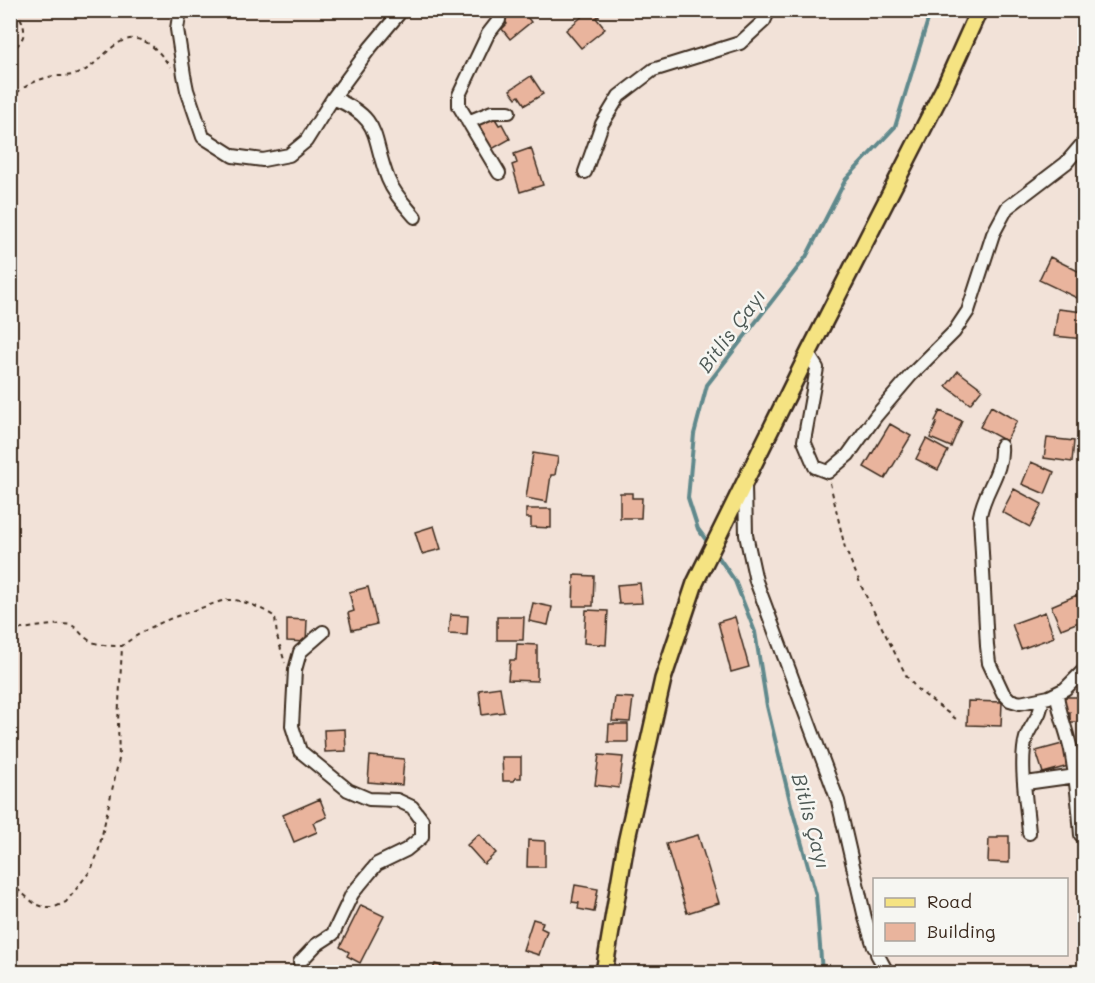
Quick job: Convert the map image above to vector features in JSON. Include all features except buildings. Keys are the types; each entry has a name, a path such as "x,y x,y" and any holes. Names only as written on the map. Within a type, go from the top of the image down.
{"main road":[{"path":"604,972 626,843 663,679 695,583 808,354 944,88 979,10"}],"street":[{"path":"180,10 177,29 184,75 203,137 233,156 249,159 279,158 289,155 306,141 333,98 402,10"},
{"path":"499,172 459,106 459,95 488,33 500,20 500,10"},
{"path":"585,172 602,124 620,96 653,70 740,43 764,21 769,10"},
{"path":"333,98 353,107 367,120 375,136 392,188 415,217"},
{"path":"468,122 492,112 509,112"},
{"path":"808,354 817,368 804,441 815,466 828,472 848,455 876,416 911,375 954,332 968,310 993,234 1007,207 1066,164 1084,142"},
{"path":"1002,446 1000,466 982,502 980,516 989,663 1003,693 1010,700 1020,703 1057,694 1084,670"},
{"path":"745,484 746,535 756,581 838,801 865,918 873,943"},
{"path":"301,972 300,962 316,945 333,934 352,894 376,864 406,850 422,837 422,820 412,807 397,800 369,799 348,790 300,751 292,726 295,670 300,652 323,632"},
{"path":"1057,694 1076,776 1081,835"},
{"path":"1029,833 1024,754 1026,740 1043,705 1041,699"},
{"path":"1026,783 1076,776"},
{"path":"878,956 887,972"}],"path":[{"path":"10,53 20,44 25,34 23,22 16,10"},
{"path":"10,99 37,81 55,76 71,76 86,70 115,45 129,40 140,40 151,44 160,52 172,70 178,75 184,75"},
{"path":"828,472 845,548 864,592 907,677 918,690 956,719"},
{"path":"10,883 35,904 44,908 55,908 66,902 92,870 98,853 119,759 118,722 122,646 130,638 156,624 182,614 231,600 268,612 275,617 282,656 295,670"},
{"path":"10,632 64,624 74,626 83,636 95,643 122,646"},
{"path":"10,758 14,771 16,794 10,824"}],"waterway":[{"name":"Bitlis Çayı","path":"709,544 698,529 688,498 694,434 707,385 806,257 846,179 895,127 931,10"},
{"name":"Bitlis Çayı","path":"715,552 735,581 755,632 767,706 816,895 822,972"}]}
